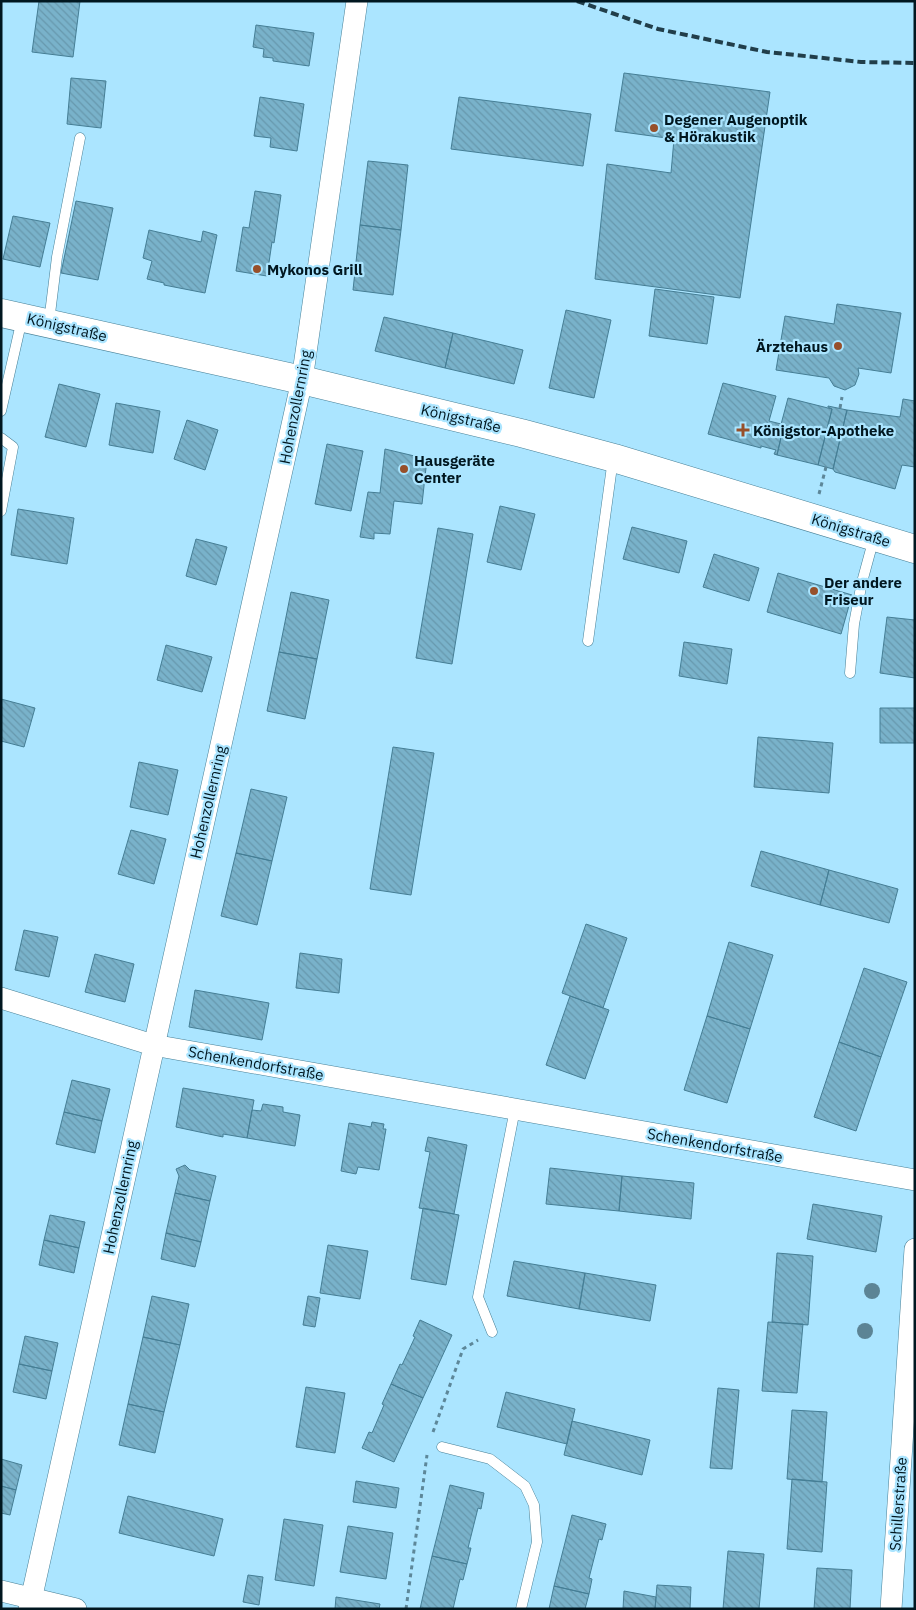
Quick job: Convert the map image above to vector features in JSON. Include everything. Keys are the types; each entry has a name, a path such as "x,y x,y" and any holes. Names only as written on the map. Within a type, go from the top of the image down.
{"main road":[{"name":"Königstraße","path":"12,315 302,380 521,432 614,458 915,549"}],"street":[{"name":"Hohenzollernring","path":"30,1603 302,380 357,1"},
{"name":"Schenkendorfstraße","path":"1,998 153,1044 915,1180"},
{"name":"Schillerstraße","path":"891,1609 915,1249"},
{"path":"1,1591 30,1603 76,1609"}],"lane":[{"path":"48,323 80,138"},
{"path":"1,411 12,315"},
{"path":"1,438 13,447 1,511"},
{"path":"588,641 614,458"},
{"path":"850,673 854,624 862,582 874,537"},
{"path":"492,1332 478,1297 515,1109"},
{"path":"442,1447 490,1459 525,1486 534,1505 537,1542 521,1609"}],"path":[{"path":"840,408 842,397"}],"building":[{"path":"39,1 80,1 73,57 32,52"},
{"path":"256,25 314,33 309,66 273,61 273,58 263,57 264,49 253,47"},
{"path":"624,73 770,92 740,298 595,279 607,164 671,173 674,139 615,131"},
{"path":"71,78 106,81 101,128 67,124"},
{"path":"260,97 304,104 297,151 270,147 271,138 254,136"},
{"path":"459,97 591,114 583,166 451,149"},
{"path":"368,161 408,165 401,230 360,225"},
{"path":"255,191 281,195 267,276 236,271 243,227 249,228"},
{"path":"76,201 113,208 98,280 61,273"},
{"path":"13,216 50,223 40,267 3,259"},
{"path":"360,225 401,230 393,295 353,290"},
{"path":"149,230 201,242 203,231 217,235 205,293 164,285 164,283 147,279 152,261 143,258"},
{"path":"655,289 714,297 707,344 649,336"},
{"name":"Ärztehaus","path":"837,304 901,313 891,373 858,368 859,374 855,385 845,390 834,386 829,378 776,370 785,316 834,324"},
{"path":"566,310 611,320 594,398 549,388"},
{"path":"384,317 453,333 445,368 375,351"},
{"path":"453,333 523,350 514,384 445,368"},
{"path":"723,383 776,396 769,421 781,424 779,432 782,433 777,455 774,454 776,450 708,434"},
{"path":"59,384 100,394 86,447 45,437"},
{"path":"788,398 832,409 818,465 777,455 782,433 779,432"},
{"path":"903,399 915,401 915,467 902,465 895,489 835,472 833,469 847,410 900,417"},
{"path":"116,403 160,411 153,453 109,445"},
{"path":"828,406 847,410 833,469 818,465 832,409"},
{"path":"187,420 218,430 205,470 174,459"},
{"path":"327,444 363,451 351,511 315,504"},
{"path":"385,449 427,459 422,504 394,501 390,534 374,533 374,539 360,537 368,492 380,493"},
{"path":"500,506 535,514 521,570 487,562"},
{"path":"18,509 74,518 67,564 11,555"},
{"path":"632,527 687,541 679,573 623,559"},
{"path":"438,528 473,534 452,664 416,658"},
{"path":"196,539 227,547 216,585 186,576"},
{"path":"714,554 759,568 749,601 703,587"},
{"path":"778,573 852,595 841,634 767,612"},
{"path":"291,592 329,600 317,659 279,652"},
{"path":"887,617 915,620 915,678 880,673"},
{"path":"684,642 732,649 727,684 679,676"},
{"path":"166,645 212,657 202,692 157,680"},
{"path":"279,652 317,659 305,719 267,711"},
{"path":"1,699 35,708 24,747 1,741"},
{"path":"880,708 915,708 915,743 880,743"},
{"path":"758,737 833,743 829,793 754,787"},
{"path":"393,747 434,753 411,895 370,889"},
{"path":"139,762 178,770 168,815 130,807"},
{"path":"251,789 287,797 272,861 236,853"},
{"path":"131,830 166,839 154,884 118,874"},
{"path":"761,851 829,870 820,905 751,886"},
{"path":"236,853 272,861 257,925 221,916"},
{"path":"829,870 898,889 889,923 820,905"},
{"path":"586,924 627,938 603,1008 562,993"},
{"path":"24,930 58,937 49,977 15,970"},
{"path":"729,942 773,955 750,1029 707,1016"},
{"path":"300,953 342,959 339,993 296,988"},
{"path":"95,954 134,964 125,1002 85,992"},
{"path":"864,968 907,982 881,1057 839,1042"},
{"path":"195,990 269,1003 262,1040 189,1027"},
{"path":"570,996 609,1010 585,1079 546,1065"},
{"path":"707,1016 750,1029 727,1103 684,1090"},
{"path":"839,1042 881,1057 856,1131 814,1117"},
{"path":"72,1080 110,1089 102,1121 64,1112"},
{"path":"183,1088 254,1100 247,1138 223,1134 223,1137 176,1127"},
{"path":"263,1104 283,1107 283,1112 300,1115 295,1146 247,1138 252,1110 261,1111"},
{"path":"64,1112 102,1121 95,1153 56,1144"},
{"path":"372,1122 384,1124 383,1129 386,1129 379,1170 358,1167 356,1174 341,1171 349,1123 371,1127"},
{"path":"428,1137 467,1145 454,1214 419,1208 430,1152 425,1151"},
{"path":"185,1165 190,1170 216,1176 210,1201 175,1193 179,1176 176,1169"},
{"path":"550,1168 622,1176 619,1211 546,1204"},
{"path":"622,1176 694,1183 691,1219 619,1211"},
{"path":"175,1193 210,1201 201,1242 166,1233"},
{"path":"813,1204 882,1216 876,1252 807,1239"},
{"path":"423,1208 459,1215 446,1285 411,1279"},
{"path":"50,1215 85,1222 79,1248 44,1240"},
{"path":"166,1233 201,1242 195,1267 161,1259"},
{"path":"44,1240 79,1248 74,1273 39,1265"},
{"path":"328,1245 368,1251 360,1299 320,1293"},
{"path":"777,1253 813,1256 808,1325 772,1322"},
{"path":"514,1261 585,1273 579,1309 507,1296"},
{"path":"585,1273 656,1285 650,1321 579,1309"},
{"path":"152,1296 189,1304 180,1345 143,1337"},
{"path":"308,1296 320,1298 315,1327 303,1325"},
{"path":"420,1320 452,1335 423,1398 391,1384 415,1337 413,1336"},
{"path":"768,1322 803,1324 797,1393 762,1391"},
{"path":"25,1336 58,1343 52,1371 19,1364"},
{"path":"143,1337 180,1345 164,1412 128,1404"},
{"path":"19,1364 52,1371 46,1399 13,1392"},
{"path":"391,1384 423,1398 394,1462 362,1448 369,1432 372,1433"},
{"path":"306,1387 345,1393 335,1453 296,1447"},
{"path":"718,1388 739,1390 732,1469 710,1468"},
{"path":"506,1392 575,1409 567,1444 497,1427"},
{"path":"128,1404 164,1412 155,1453 119,1445"},
{"path":"792,1410 827,1412 822,1482 787,1479"},
{"path":"572,1421 650,1440 642,1475 564,1455"},
{"path":"1,1459 22,1465 16,1490 1,1486"},
{"path":"792,1479 827,1482 822,1552 787,1549"},
{"path":"356,1481 399,1488 396,1508 353,1502"},
{"path":"450,1485 484,1493 481,1509 478,1508 468,1548 471,1548 467,1564 432,1556"},
{"path":"1,1486 16,1490 10,1515 1,1513"},
{"path":"128,1496 223,1519 214,1556 119,1533"},
{"path":"572,1515 606,1524 602,1540 599,1539 589,1578 592,1579 589,1594 554,1586"},
{"path":"284,1519 323,1525 314,1586 275,1580"},
{"path":"348,1526 393,1533 386,1579 340,1572"},
{"path":"728,1551 764,1554 759,1609 723,1609"},
{"path":"432,1556 467,1564 463,1580 460,1579 453,1609 420,1609"},
{"path":"817,1568 852,1570 850,1609 814,1609"},
{"path":"248,1575 263,1577 259,1605 243,1602"},
{"path":"657,1585 691,1587 690,1609 655,1609"},
{"path":"554,1586 589,1594 585,1609 549,1609"},
{"path":"624,1591 656,1597 655,1609 623,1609"},
{"path":"336,1597 380,1604 379,1609 335,1609"}],"railway":[{"path":"577,1 658,29 767,52 861,62 915,63"}],"place":[{"name":"Degener Augenoptik & Hörakustik","path":"654,128"},
{"name":"Mykonos Grill","path":"257,269"},
{"name":"Ärztehaus","path":"838,346"},
{"name":"Königstor-Apotheke","path":"743,430"},
{"name":"Hausgeräte Center","path":"404,469"},
{"name":"Der andere Friseur","path":"814,591"}]}
